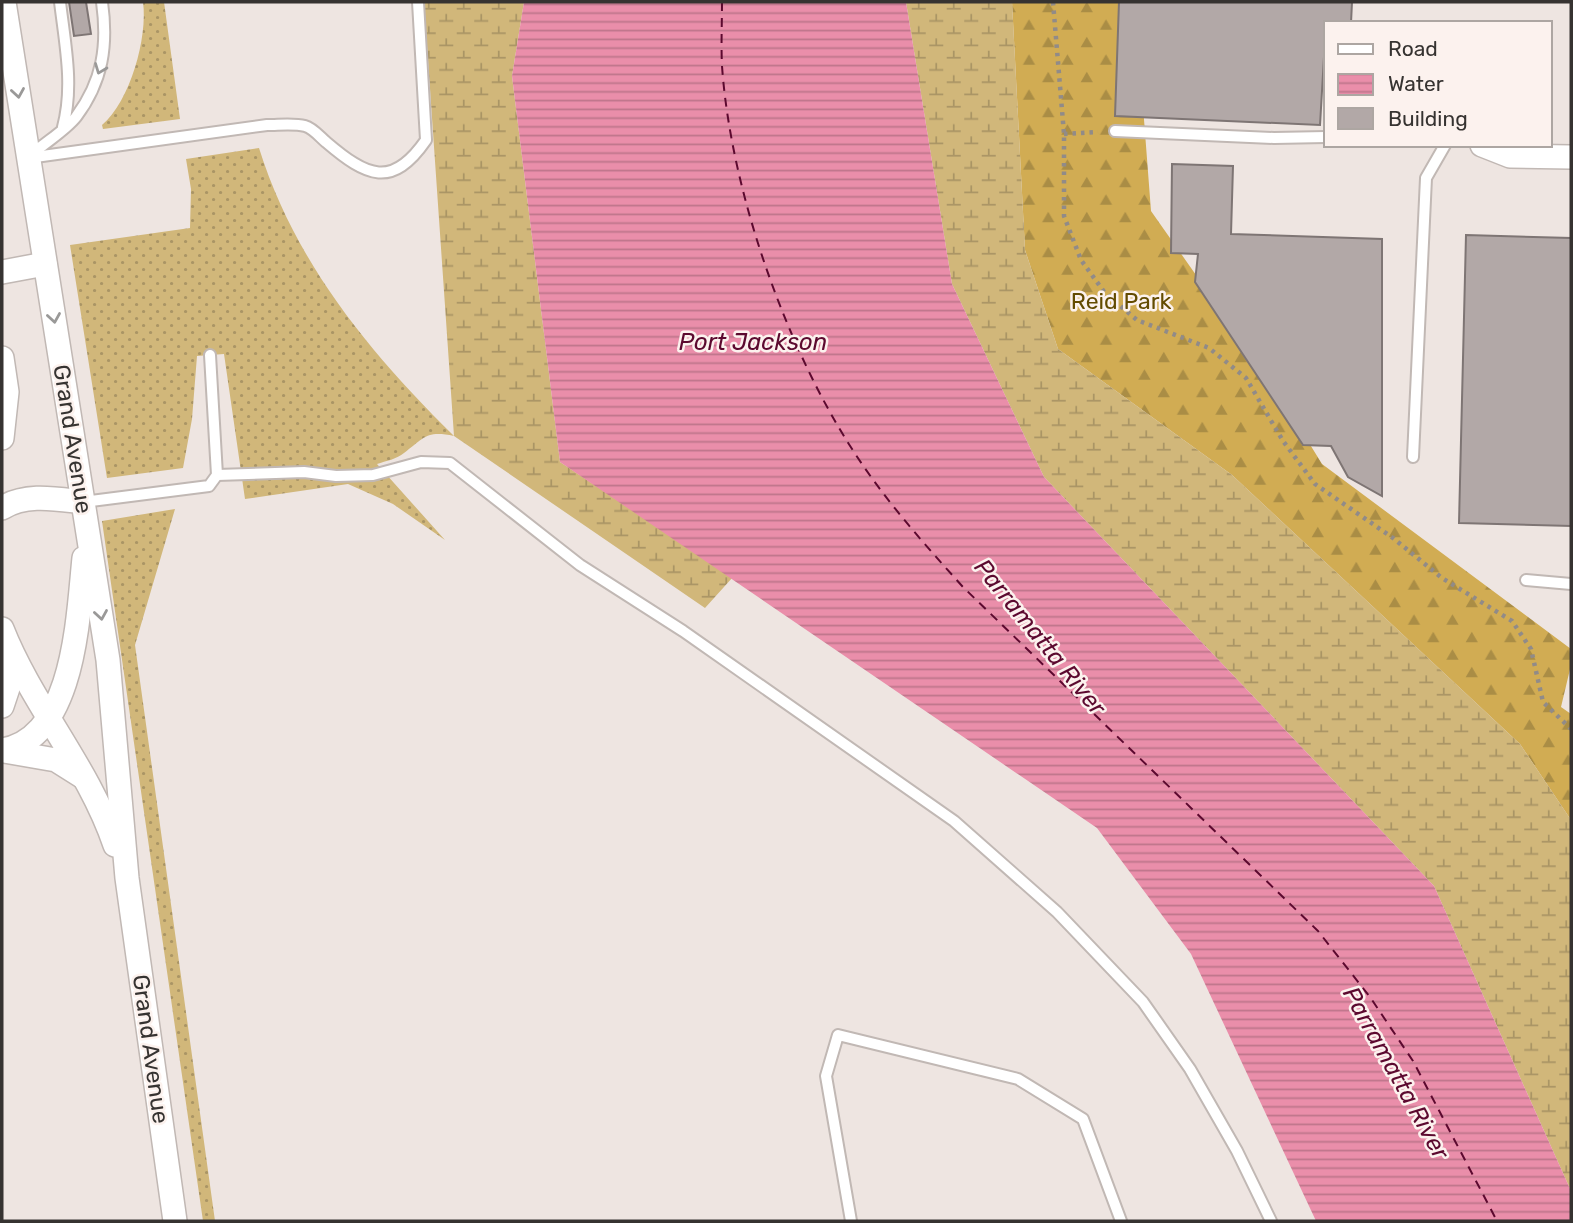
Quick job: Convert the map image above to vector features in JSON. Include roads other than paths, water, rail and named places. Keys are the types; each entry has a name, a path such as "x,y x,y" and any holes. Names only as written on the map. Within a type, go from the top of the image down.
{"street":[{"name":"Grand Avenue","path":"4,2 108,660 127,878 175,1221"},
{"path":"1487,147 1510,156 1571,157"},
{"path":"2,272 45,264"},
{"path":"2,358 7,391 2,438"},
{"path":"2,508 18,501 40,498 83,502"},
{"path":"2,751 34,736 48,716 65,682 75,647 87,527"},
{"name":"Grand Avenue","path":"2,629 34,694 90,784 127,878"},
{"path":"2,638 8,688 2,706"},
{"path":"2,751 33,754 56,760 90,784"}],"lane":[{"path":"60,2 69,76 68,108 63,128"},
{"path":"28,158 75,118 105,58 102,2"},
{"path":"28,158 267,125 295,125 307,126 342,156 369,174 394,173 414,157 426,140 418,2"},
{"path":"1115,131 1274,138 1324,137"},
{"path":"1413,457 1426,178 1444,147"},
{"path":"83,502 209,486 217,475 210,355"},
{"path":"217,475 266,472 373,475 421,462 450,463 580,565 683,631 954,821 1058,912 1143,1002 1190,1069 1237,1151 1271,1221"},
{"path":"1526,580 1571,584"},
{"path":"851,1221 826,1076 838,1035 1018,1079 1083,1119 1121,1221"}],"water":[{"name":"Port Jackson","path":"524,2 906,2 952,284 1044,477 1434,886 1571,1191 1571,1221 1316,1221 1191,954 1097,828 560,462 512,76"}],"park label":[{"name":"Reid Park","path":"1121,301"}],"water label":[{"name":"Parramatta River","path":"1040,637"},
{"name":"Parramatta River","path":"1396,1073"}]}
